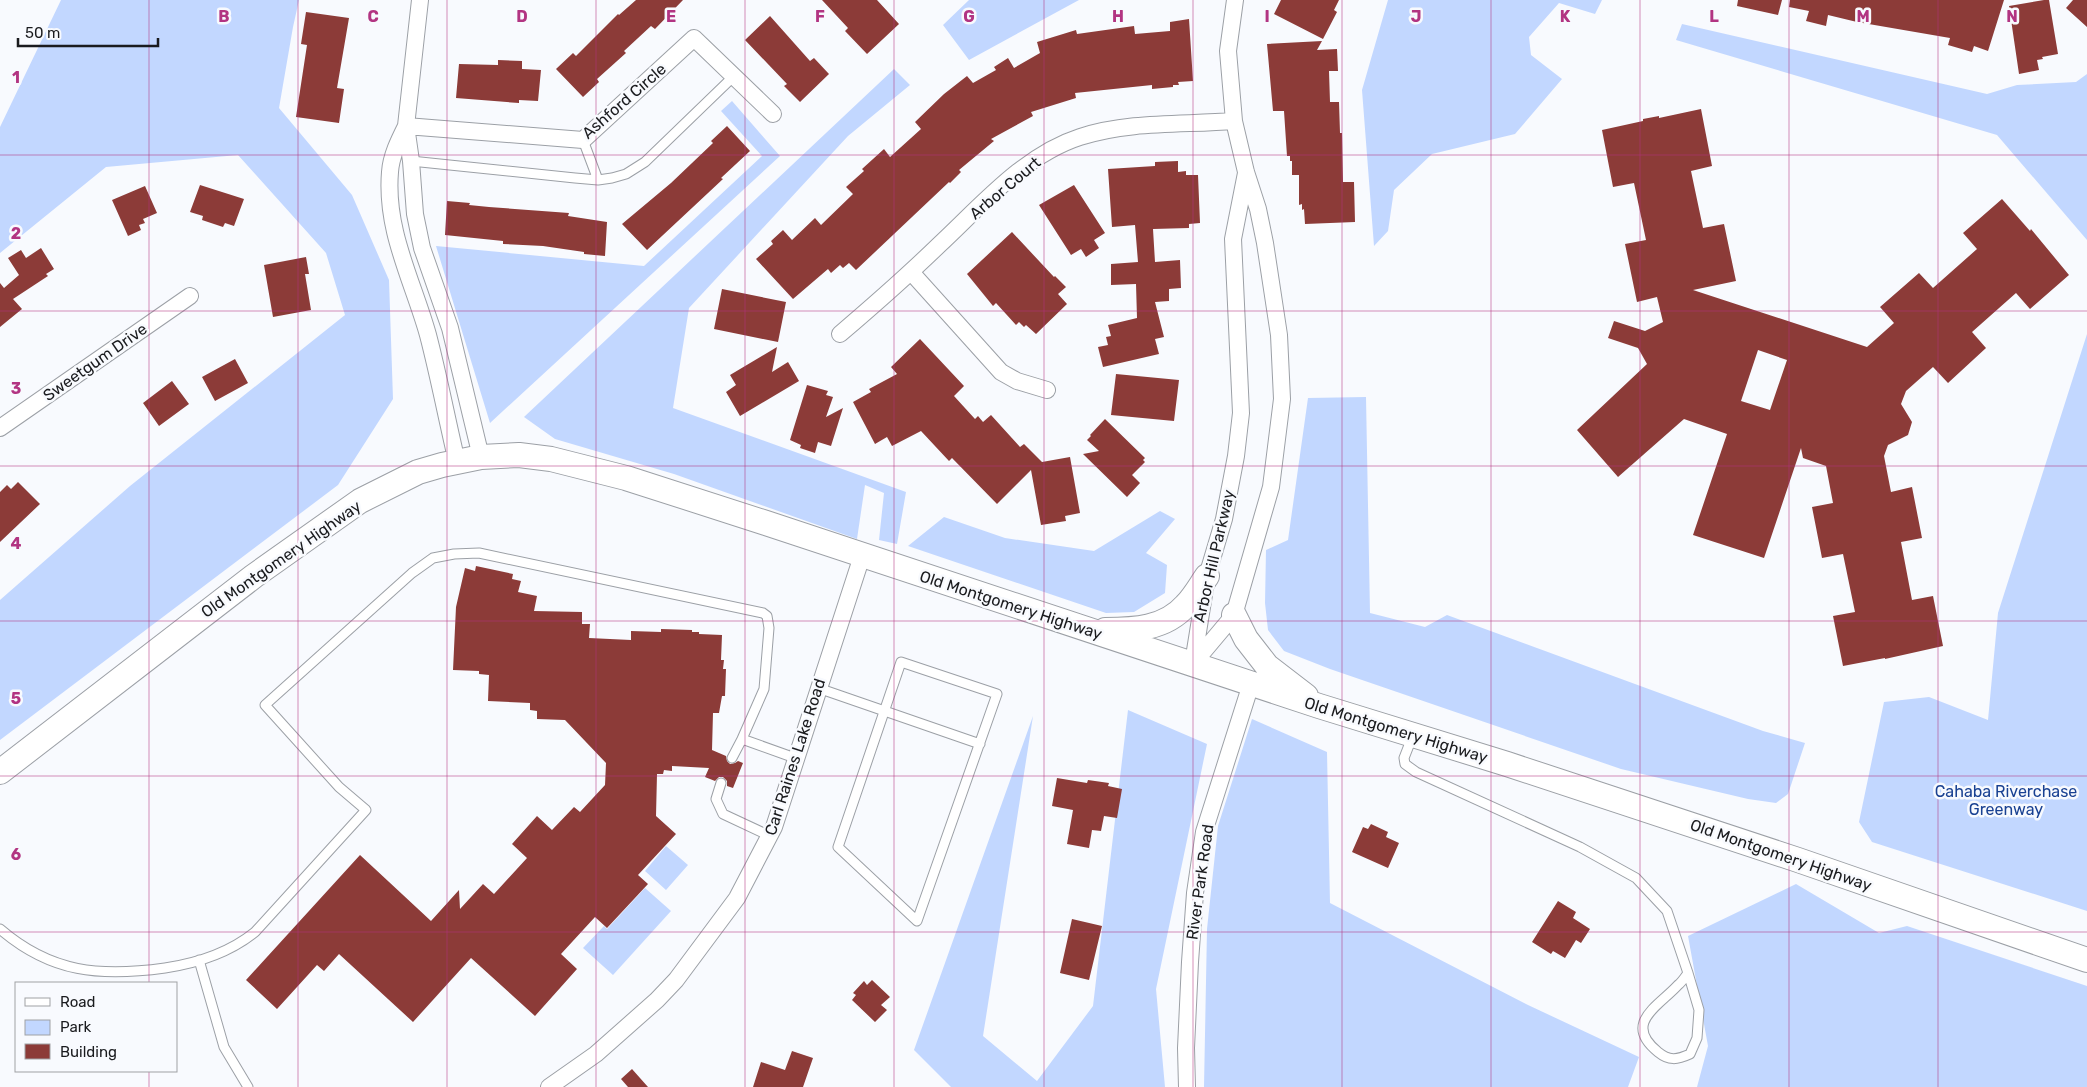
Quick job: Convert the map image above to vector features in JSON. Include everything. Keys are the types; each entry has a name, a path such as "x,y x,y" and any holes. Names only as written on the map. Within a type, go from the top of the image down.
{"street":[{"path":"420,0 406,126 415,214 422,248 450,328 481,457"},
{"name":"Arbor Hill Parkway","path":"1192,665 1234,615 1271,486 1282,399 1280,335 1272,281 1258,209 1246,172 1234,121 1228,51 1235,0"},
{"name":"Ashford Circle","path":"406,126 583,140 694,38 773,114"},
{"name":"Arbor Court","path":"840,334 911,272 1027,165 1052,150 1079,137 1131,126 1234,121"},
{"path":"406,126 394,151 390,171 392,219 398,248 428,335 457,462"},
{"name":"Arbor Hill Parkway","path":"1192,665 1207,576 1224,519 1236,456 1241,413 1233,239 1246,172"},
{"path":"911,272 1001,372 1017,382 1047,390"},
{"name":"Sweetgum Drive","path":"0,428 190,296"},
{"name":"Old Montgomery Highway","path":"0,772 186,627 327,523 360,501 418,472 481,457 519,455 551,459 644,484 1192,665 1517,767 1798,860 2087,960"},
{"name":"Carl Raines Lake Road","path":"549,1087 596,1054 630,1026 676,980 737,898 774,827 862,556"},
{"path":"1092,631 1132,630 1154,626 1172,617 1185,606 1207,576"},
{"path":"1234,615 1246,639 1267,666 1319,706"},
{"name":"River Park Road","path":"1187,1087 1186,1048 1190,962 1195,893 1204,832 1251,684"}],"lane":[{"path":"411,161 598,180 626,174 645,162 734,76"},
{"path":"583,140 598,180"},
{"path":"0,929 16,943 38,956 66,966 94,972 116,973 150,970 217,955 241,944 255,932 366,810 339,787 264,705 412,573 433,558 454,554 479,553 763,613 767,616 769,628 764,689 732,758"},
{"path":"901,662 997,694 980,744 917,922 838,847 901,662"},
{"path":"818,688 980,744"},
{"path":"1413,735 1404,758 1405,764 1416,772 1580,847 1636,878 1667,911 1688,973 1699,1010 1697,1038 1690,1054 1677,1060 1665,1058 1646,1040 1642,1028 1646,1014 1679,985 1688,973"},
{"path":"742,739 795,758"},
{"path":"721,783 716,799 723,814 770,836"},
{"path":"199,960 224,1048 248,1087"}],"green space":[{"path":"61,0 299,0 279,108 352,195 389,280 393,399 338,485 0,740 0,600 130,486 345,315 326,253 238,155 106,167 0,253 0,127"},
{"path":"969,0 1079,0 969,60 943,25"},
{"path":"1388,0 1602,0 1595,14 1559,3 1529,37 1531,55 1562,79 1515,134 1432,154 1394,190 1388,231 1374,246 1362,90"},
{"path":"1682,24 1987,94 2017,85 2076,82 2087,74 2087,240 1997,135 1676,40"},
{"path":"894,69 910,85 848,136 689,308 673,408 906,492 897,544 879,540 884,493 865,485 857,539 674,474 555,439 524,417"},
{"path":"732,101 780,156 490,423 436,246 644,266 762,156 721,111"},
{"name":"Cahaba Riverchase Greenway","path":"2087,334 2087,911 1872,842 1859,822 1884,702 1929,697 1988,720 1998,613"},
{"path":"1366,397 1370,613 1425,627 1447,615 1763,731 1805,743 1788,794 1776,803 1748,799 1621,769 1330,669 1284,651 1268,630 1265,603 1266,550 1288,540 1308,398"},
{"path":"1160,511 1175,519 1146,553 1167,565 1165,593 1134,612 1106,613 908,546 944,517 1005,538 1094,551"},
{"path":"1128,710 1207,744 1156,989 1165,1087 951,1087 914,1050 1033,716 983,1036 1037,1081 1093,1006"},
{"path":"1252,719 1327,752 1330,903 1528,1005 1639,1057 1628,1087 1204,1087 1207,929 1218,826"},
{"path":"666,846 688,865 666,890 645,871"},
{"path":"1796,884 1879,933 1907,926 2087,986 2087,1087 1697,1087 1708,1046 1688,936"},
{"path":"645,888 671,911 613,975 583,948 604,926 607,929"}],"building":[{"path":"636,0 683,0 655,29 651,26 624,51 626,53 597,79 599,82 583,97 556,69 573,53 576,56 618,14"},
{"path":"822,0 877,0 899,24 867,54 845,31 848,28"},
{"path":"1281,0 1339,0 1334,10 1337,12 1323,39 1274,14"},
{"path":"1738,0 1782,0 1778,15 1737,6"},
{"path":"1790,0 2004,0 1988,51 1974,46 1972,52 1948,45 1950,38 1857,22 1828,15 1826,26 1806,21 1809,11 1789,7"},
{"path":"2049,0 2058,54 2042,57 2043,59 2037,60 2039,70 2019,74 2009,6"},
{"path":"2073,0 2087,0 2087,27 2066,8"},
{"path":"306,12 349,18 337,88 344,89 339,123 296,117 307,45 301,44"},
{"path":"770,16 810,61 814,58 829,74 800,102 784,86 787,84 745,40"},
{"path":"1189,19 1193,81 1178,82 1179,85 1173,85 1173,87 1152,89 1152,85 1075,93 1076,98 1031,112 1033,116 991,139 994,141 959,170 961,172 950,183 856,270 849,263 843,268 840,265 831,273 828,269 793,299 756,259 773,244 771,241 783,230 792,240 815,218 821,225 853,194 846,187 864,171 862,169 884,149 890,157 921,129 915,122 944,94 967,76 973,83 996,70 994,67 1008,58 1014,68 1040,53 1037,42 1076,30 1077,34 1134,26 1135,34 1170,31 1170,22"},
{"path":"1322,41 1317,50 1337,49 1338,71 1329,71 1330,102 1339,102 1343,182 1354,182 1355,222 1305,224 1304,209 1302,210 1302,204 1299,205 1299,175 1292,175 1292,161 1290,161 1290,156 1287,156 1284,111 1273,111 1267,44"},
{"path":"498,60 522,61 522,69 541,70 538,101 519,100 519,103 456,98 459,64 498,65"},
{"path":"1701,109 1712,166 1691,171 1703,228 1724,224 1736,281 1693,290 1867,347 1894,323 1880,307 1919,273 1933,288 1977,249 1963,233 2002,199 2030,231 2031,229 2069,275 2030,309 2016,293 1972,332 1986,348 1948,383 1933,367 1906,391 1901,404 1912,422 1908,435 1888,445 1884,456 1891,492 1912,487 1922,538 1901,542 1912,600 1933,596 1943,646 1843,666 1833,616 1855,612 1843,554 1822,558 1812,507 1833,503 1826,466 1803,458 1801,448 1764,558 1693,535 1727,434 1684,419 1618,477 1577,430 1647,364 1638,348 1608,338 1614,321 1645,331 1663,322 1657,297 1637,302 1625,244 1646,240 1634,183 1613,187 1602,130 1643,121 1643,119 1659,116 1659,118","holes":["1758,350 1787,360 1770,410 1741,401"]},
{"path":"727,126 750,151 647,250 622,224 671,183 713,143 711,141"},
{"path":"1178,161 1178,172 1186,171 1186,175 1198,175 1200,223 1189,224 1189,228 1153,229 1155,262 1180,260 1181,288 1169,289 1169,301 1155,302 1164,337 1155,339 1159,354 1103,367 1098,347 1108,345 1106,337 1111,336 1108,325 1137,318 1136,284 1111,285 1111,264 1138,262 1135,225 1112,227 1108,169 1155,166 1155,162"},
{"path":"200,185 244,199 234,226 225,223 223,227 202,220 203,216 190,212"},
{"path":"1074,185 1105,233 1094,240 1099,248 1086,257 1081,249 1071,255 1039,205"},
{"path":"145,186 157,213 143,219 145,223 139,225 141,230 128,236 112,200"},
{"path":"447,201 489,207 569,213 568,216 607,222 605,256 543,246 503,244 503,241 445,235"},
{"path":"1012,232 1054,277 1066,287 1058,294 1067,304 1036,334 1026,325 1024,327 1019,322 1016,325 996,303 993,306 967,274"},
{"path":"41,248 54,269 46,274 48,276 13,299 22,309 0,327 0,283 4,288 19,275 8,258 21,250 26,258"},
{"path":"306,257 309,274 305,274 311,310 273,317 264,265"},
{"path":"722,289 786,302 778,342 714,329"},
{"path":"920,339 964,386 954,396 975,419 978,416 983,422 991,415 1020,447 1024,444 1042,462 1070,457 1080,513 1065,516 1066,521 1041,525 1031,470 997,504 952,458 949,461 921,431 892,446 887,437 875,444 853,402 871,392 869,389 897,374 891,367"},
{"path":"777,347 772,372 788,362 799,381 740,416 726,392 736,385 730,375"},
{"path":"235,359 248,383 215,401 202,377"},
{"path":"1116,374 1179,380 1174,421 1111,415"},
{"path":"172,381 189,404 159,426 143,403"},
{"path":"807,385 828,391 826,395 833,397 826,417 843,408 831,446 818,442 815,453 800,448 801,445 790,440"},
{"path":"1105,419 1145,458 1143,460 1145,462 1132,475 1140,483 1127,497 1083,454 1099,451 1087,440"},
{"path":"18,482 40,504 0,542 0,492 7,485 11,489"},
{"path":"476,566 513,574 512,579 521,581 518,592 537,596 534,611 582,612 582,624 590,624 589,638 631,640 631,631 661,632 661,629 692,630 692,632 699,632 699,634 722,635 721,660 724,660 723,669 726,669 725,696 722,696 719,713 713,713 712,750 726,756 730,764 738,761 743,763 733,788 727,786 727,781 723,777 719,777 715,781 705,777 709,768 672,766 672,771 664,770 663,774 657,774 656,816 676,834 638,875 648,884 607,928 595,917 561,954 577,969 535,1016 471,958 413,1022 339,954 324,971 317,965 277,1009 246,980 360,855 431,921 459,890 460,909 483,884 494,894 527,858 512,844 537,816 552,830 574,807 580,812 605,785 606,763 565,720 537,719 537,711 530,710 530,703 488,701 489,675 479,674 479,671 453,670 456,607 465,568 475,571"},
{"path":"1057,778 1087,783 1088,780 1109,783 1108,786 1122,789 1117,818 1104,816 1101,831 1092,830 1089,848 1067,844 1073,810 1052,806"},
{"path":"1371,824 1388,832 1386,837 1399,843 1388,868 1352,852 1363,827 1368,829"},
{"path":"1558,901 1576,912 1573,918 1590,929 1581,943 1576,940 1565,958 1553,951 1551,954 1532,942"},
{"path":"1072,919 1102,926 1089,980 1060,973"},
{"path":"872,980 890,997 881,1005 887,1010 875,1022 852,1000 856,995 853,993 864,981 867,985"},
{"path":"792,1051 813,1058 803,1087 753,1087 761,1062 785,1070"},
{"path":"632,1069 648,1087 628,1087 621,1079"}]}
